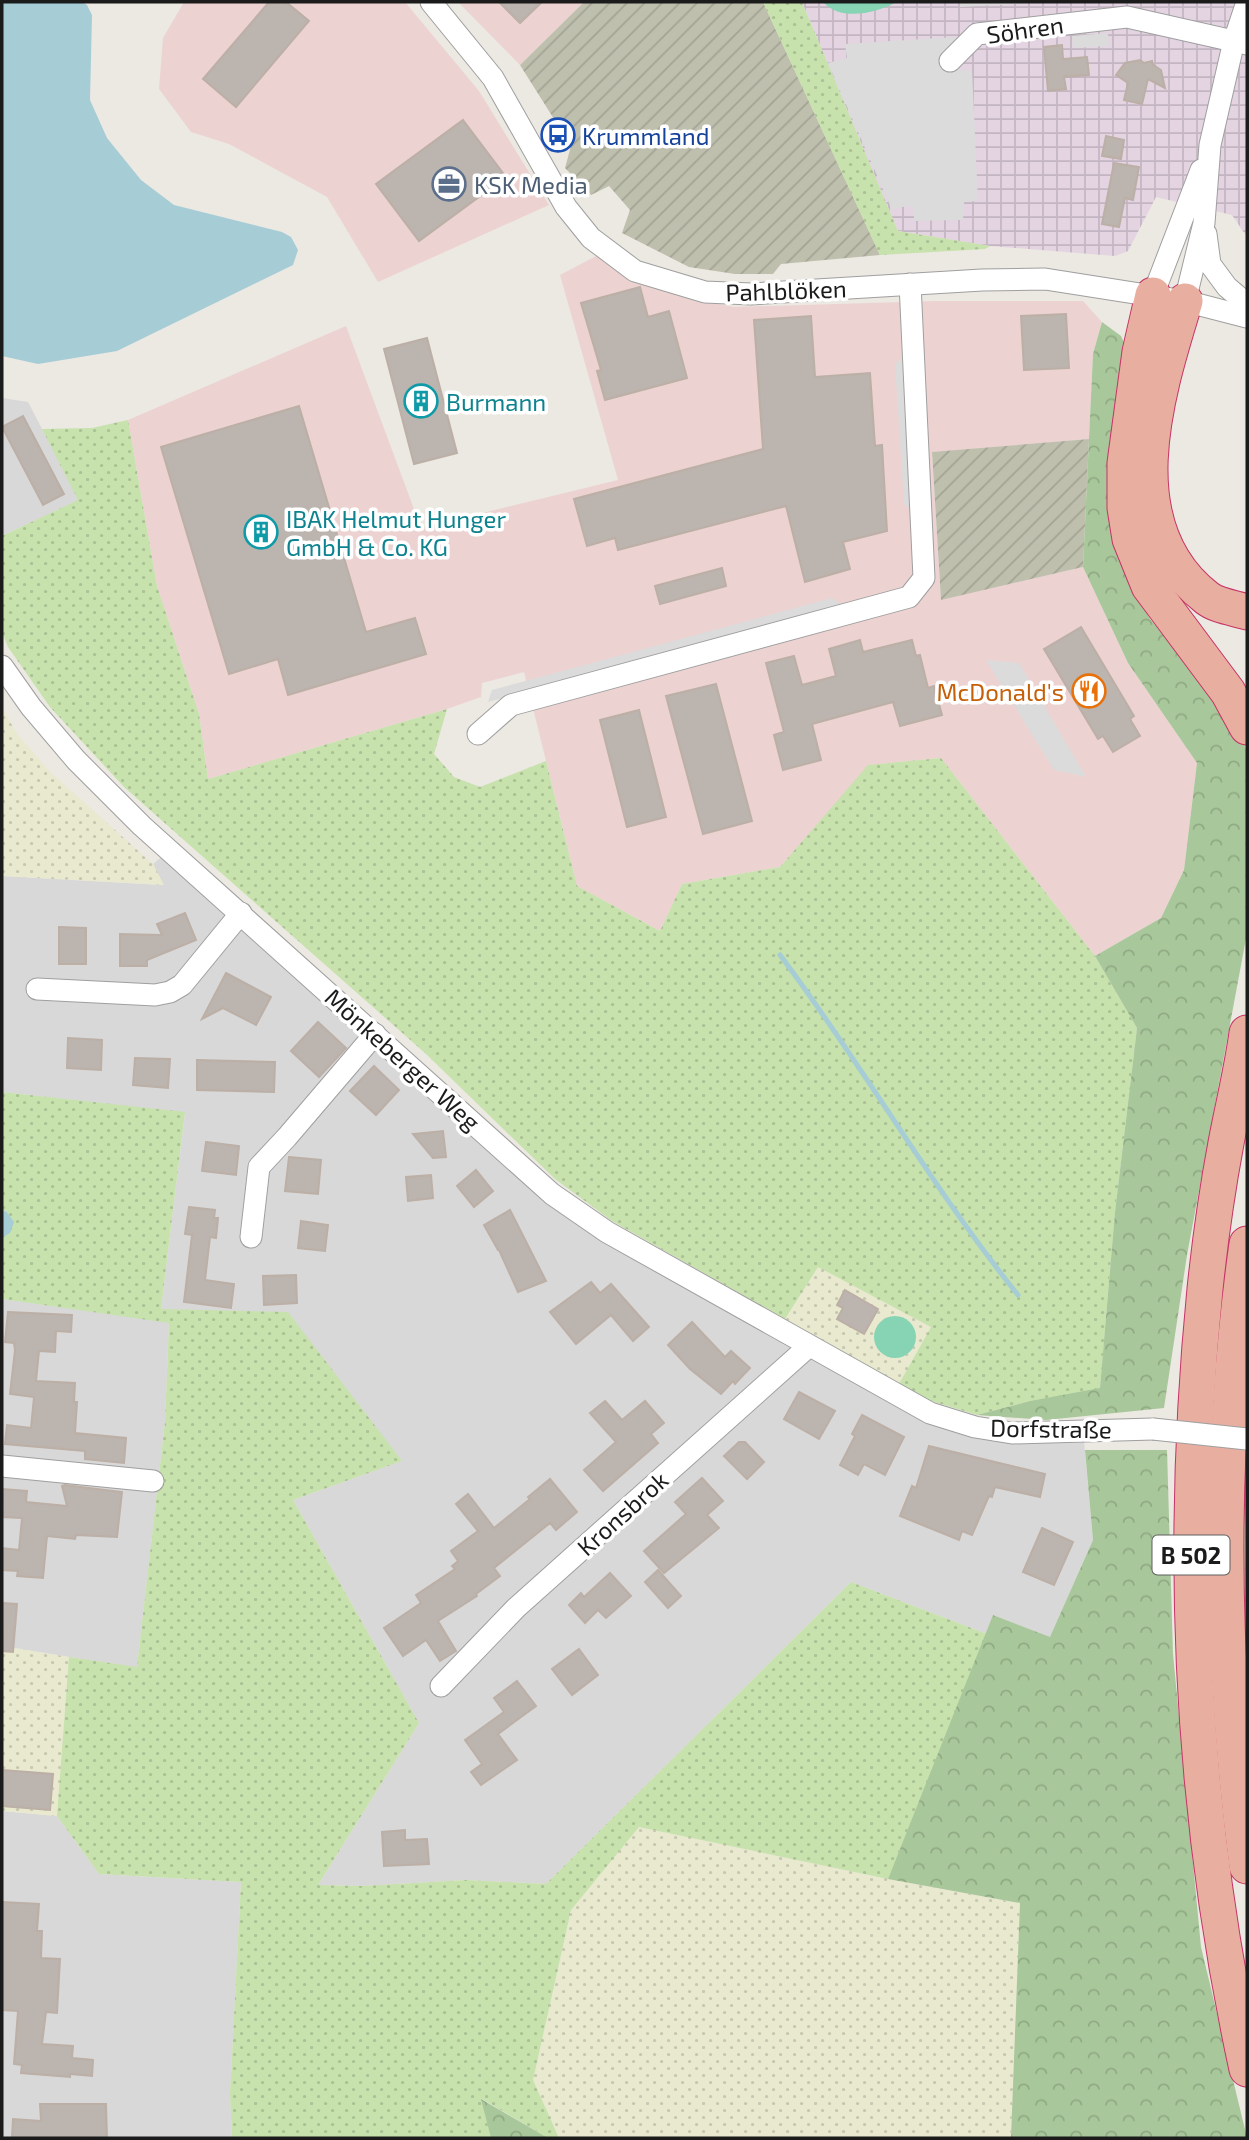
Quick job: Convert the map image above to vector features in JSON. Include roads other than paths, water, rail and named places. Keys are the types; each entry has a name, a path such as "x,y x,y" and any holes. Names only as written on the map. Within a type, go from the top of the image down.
{"highway":[{"path":"1169,298 1150,462 1151,504 1159,535 1177,569 1209,600 1247,612"},
{"path":"1169,298 1140,352 1125,463 1125,508 1130,539 1149,586 1228,692 1247,727"},
{"name":"B 502","path":"1247,1037 1226,1146 1205,1286 1195,1401 1191,1562 1193,1651 1206,1820 1220,1930 1247,2069"},
{"name":"B 502","path":"1247,1244 1231,1401 1226,1578 1234,1756 1247,1866"}],"street":[{"name":"Pahlblöken","path":"431,2 492,78 566,207 592,238 635,271 705,292 751,294 1035,278 1169,298 1247,317"},
{"path":"1169,298 1210,145 1241,43 1247,2"},
{"name":"Söhren","path":"950,61 977,34 1127,17 1241,43"},
{"path":"1210,145 1204,223 1210,264 1227,286 1247,304"},
{"path":"1169,298 1204,223"},
{"path":"478,734 511,705 909,597 924,578 910,284"},
{"name":"Mönkeberger Weg","path":"2,666 31,707 76,760 169,851 552,1194 607,1232 865,1378"},
{"path":"37,989 155,995 170,992 182,985 241,913"},
{"path":"251,1237 259,1167 375,1034"},
{"name":"Kronsbrok","path":"441,1686 516,1608 808,1347"},
{"name":"Dorfstraße","path":"865,1378 930,1413 975,1427 1012,1433 1153,1429 1247,1439"},
{"path":"2,1466 153,1480"}],"water":[{"path":"2,2 82,2 87,5 92,15 90,100 107,138 141,180 174,205 282,232 291,237 298,250 293,265 117,351 38,364 2,356"},
{"path":"6,1211 14,1222 10,1233 3,1237 2,1212"}],"waterway":[{"path":"780,955 956,1212 1018,1295"}],"place":[{"name":"Krummland","path":"558,135"},
{"name":"KSK Media","path":"449,184"},
{"name":"Burmann","path":"421,401"},
{"name":"IBAK Helmut Hunger GmbH & Co. KG","path":"261,532"},
{"name":"McDonald's","path":"1089,691"}]}
